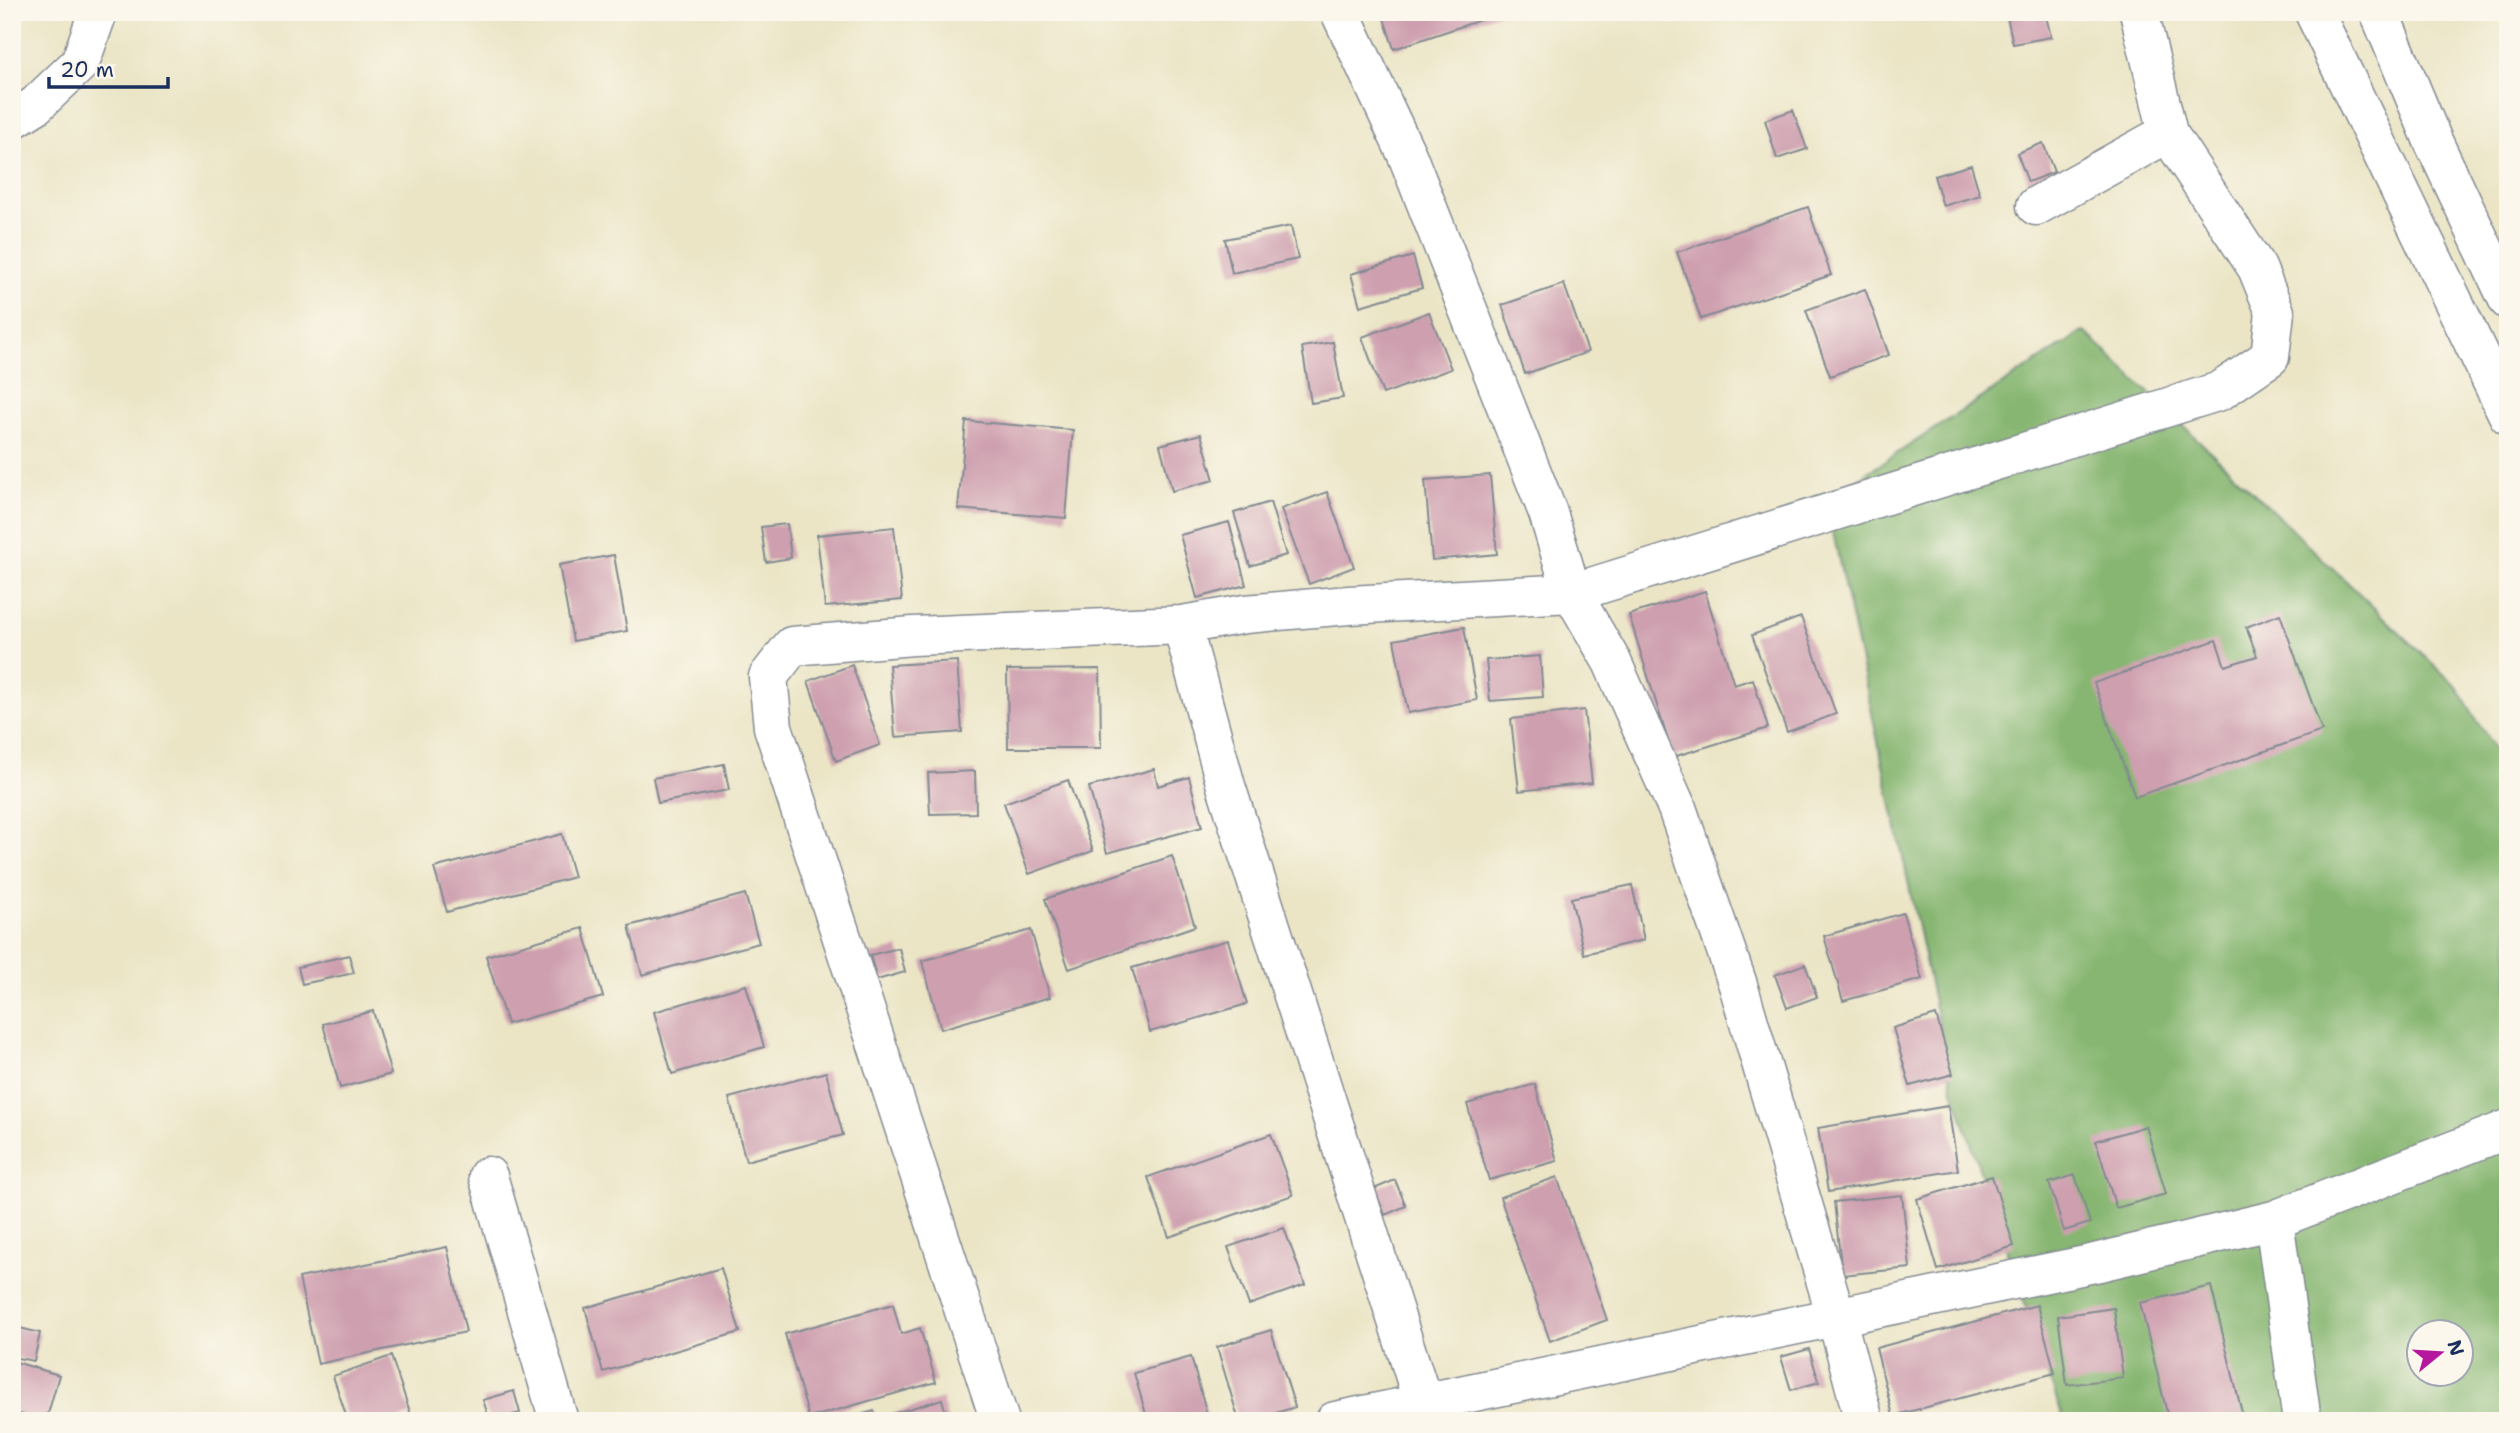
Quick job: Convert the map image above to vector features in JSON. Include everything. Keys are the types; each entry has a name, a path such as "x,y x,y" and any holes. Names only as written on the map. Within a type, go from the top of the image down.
{"main road":[{"path":"12,120 36,105 80,63 98,12"},
{"path":"1340,12 1407,155 1548,513 1572,593 1612,662 1677,808 1738,985 1836,1316 1864,1421"},
{"path":"1000,1421 773,727 768,677 792,646 913,636 1182,625 1245,614 1336,606 1572,593 2220,391 2270,357 2275,312 2257,268 2168,133 2140,12"},
{"path":"2314,12 2508,415"},
{"path":"2379,12 2433,141 2508,300"},
{"path":"2036,206 2168,133"},
{"path":"1182,625 1257,888 1426,1411"},
{"path":"1335,1421 1426,1411 1836,1316 2095,1263 2274,1220 2508,1129"},
{"path":"488,1176 559,1421"},
{"path":"2274,1220 2302,1421"}],"green space":[{"path":"2084,331 2457,687 2508,772 2508,1421 2064,1421 1953,1090 1826,500"}],"building":[{"path":"1382,12 1501,12 1501,13 1394,49"},
{"path":"2006,12 2045,12 2051,37 2013,44"},
{"path":"1793,110 1807,149 1777,159 1765,120"},
{"path":"2043,143 2054,172 2028,182 2017,153"},
{"path":"1971,165 1980,195 1943,206 1934,176"},
{"path":"1808,207 1831,275 1701,319 1677,252"},
{"path":"1291,226 1298,259 1232,273 1225,239"},
{"path":"1413,256 1422,288 1360,306 1351,274"},
{"path":"1564,284 1588,352 1525,374 1502,305"},
{"path":"1865,289 1889,355 1830,376 1806,310"},
{"path":"1429,312 1451,369 1383,394 1362,337"},
{"path":"1333,342 1343,398 1311,403 1302,347"},
{"path":"966,421 1073,430 1066,518 958,509"},
{"path":"1201,434 1214,480 1172,491 1160,445"},
{"path":"1490,475 1497,554 1432,560 1425,480"},
{"path":"1327,492 1354,567 1309,584 1281,509"},
{"path":"1270,502 1286,555 1250,566 1234,513"},
{"path":"1229,522 1246,585 1197,598 1180,535"},
{"path":"787,524 791,558 766,562 761,527"},
{"path":"894,527 902,600 825,607 817,535"},
{"path":"614,555 627,631 573,641 559,565"},
{"path":"1705,591 1734,685 1753,679 1768,728 1673,757 1629,615"},
{"path":"2280,614 2322,731 2135,797 2094,683 2216,640 2225,666 2257,656 2246,627"},
{"path":"1801,617 1836,714 1787,732 1752,635"},
{"path":"1464,627 1477,700 1408,713 1394,640"},
{"path":"1540,656 1543,697 1490,701 1486,660"},
{"path":"957,661 962,732 895,737 889,665"},
{"path":"852,665 880,745 836,761 808,681"},
{"path":"1100,669 1101,748 1008,748 1007,670"},
{"path":"1584,710 1592,783 1519,791 1511,719"},
{"path":"724,764 729,790 658,803 653,778"},
{"path":"1154,769 1158,786 1189,777 1202,827 1107,853 1089,787"},
{"path":"975,771 976,813 930,814 928,773"},
{"path":"1068,780 1093,851 1029,874 1004,803"},
{"path":"562,834 574,877 447,912 434,868"},
{"path":"1172,856 1195,926 1069,969 1045,899"},
{"path":"1632,885 1644,940 1584,954 1571,898"},
{"path":"745,894 759,943 642,975 629,926"},
{"path":"1903,913 1922,979 1843,1001 1824,936"},
{"path":"583,928 603,997 507,1024 486,956"},
{"path":"1031,930 1050,997 941,1029 922,961"},
{"path":"1228,940 1247,1004 1150,1032 1132,968"},
{"path":"899,948 905,972 877,980 870,955"},
{"path":"349,955 354,973 302,984 298,967"},
{"path":"1805,964 1817,997 1787,1008 1775,975"},
{"path":"746,985 764,1047 672,1074 654,1012"},
{"path":"373,1011 391,1074 340,1088 323,1024"},
{"path":"1936,1015 1953,1074 1910,1086 1893,1028"},
{"path":"826,1072 843,1135 746,1161 729,1098"},
{"path":"1535,1084 1557,1161 1489,1180 1467,1104"},
{"path":"1948,1106 1958,1170 1828,1192 1818,1128"},
{"path":"2146,1126 2166,1194 2116,1208 2096,1141"},
{"path":"1271,1134 1293,1195 1169,1237 1148,1177"},
{"path":"2075,1175 2090,1223 2064,1231 2049,1183"},
{"path":"1992,1176 2014,1246 1938,1270 1917,1199"},
{"path":"1557,1177 1607,1320 1550,1341 1500,1197"},
{"path":"1395,1180 1406,1206 1385,1215 1374,1189"},
{"path":"1902,1195 1910,1268 1842,1275 1834,1202"},
{"path":"1284,1228 1305,1285 1249,1305 1228,1247"},
{"path":"447,1247 466,1332 318,1364 299,1278"},
{"path":"721,1268 740,1332 603,1372 585,1308"},
{"path":"2211,1286 2244,1421 2169,1421 2140,1303"},
{"path":"893,1304 901,1334 920,1328 936,1382 809,1418 785,1334"},
{"path":"2037,1305 2055,1373 1893,1416 1876,1348"},
{"path":"2114,1308 2123,1378 2067,1385 2058,1316"},
{"path":"12,1326 40,1333 34,1361 12,1357"},
{"path":"1271,1330 1295,1407 1250,1421 1239,1421 1217,1347"},
{"path":"1809,1349 1819,1382 1791,1390 1781,1357"},
{"path":"391,1356 411,1415 394,1421 348,1421 333,1376"},
{"path":"1191,1357 1209,1421 1148,1421 1134,1373"},
{"path":"12,1361 59,1375 46,1421 12,1412"},
{"path":"514,1391 520,1413 490,1421 483,1400"},
{"path":"942,1399 948,1421 886,1421 885,1416"},
{"path":"874,1411 876,1421 841,1421 841,1420"}]}
